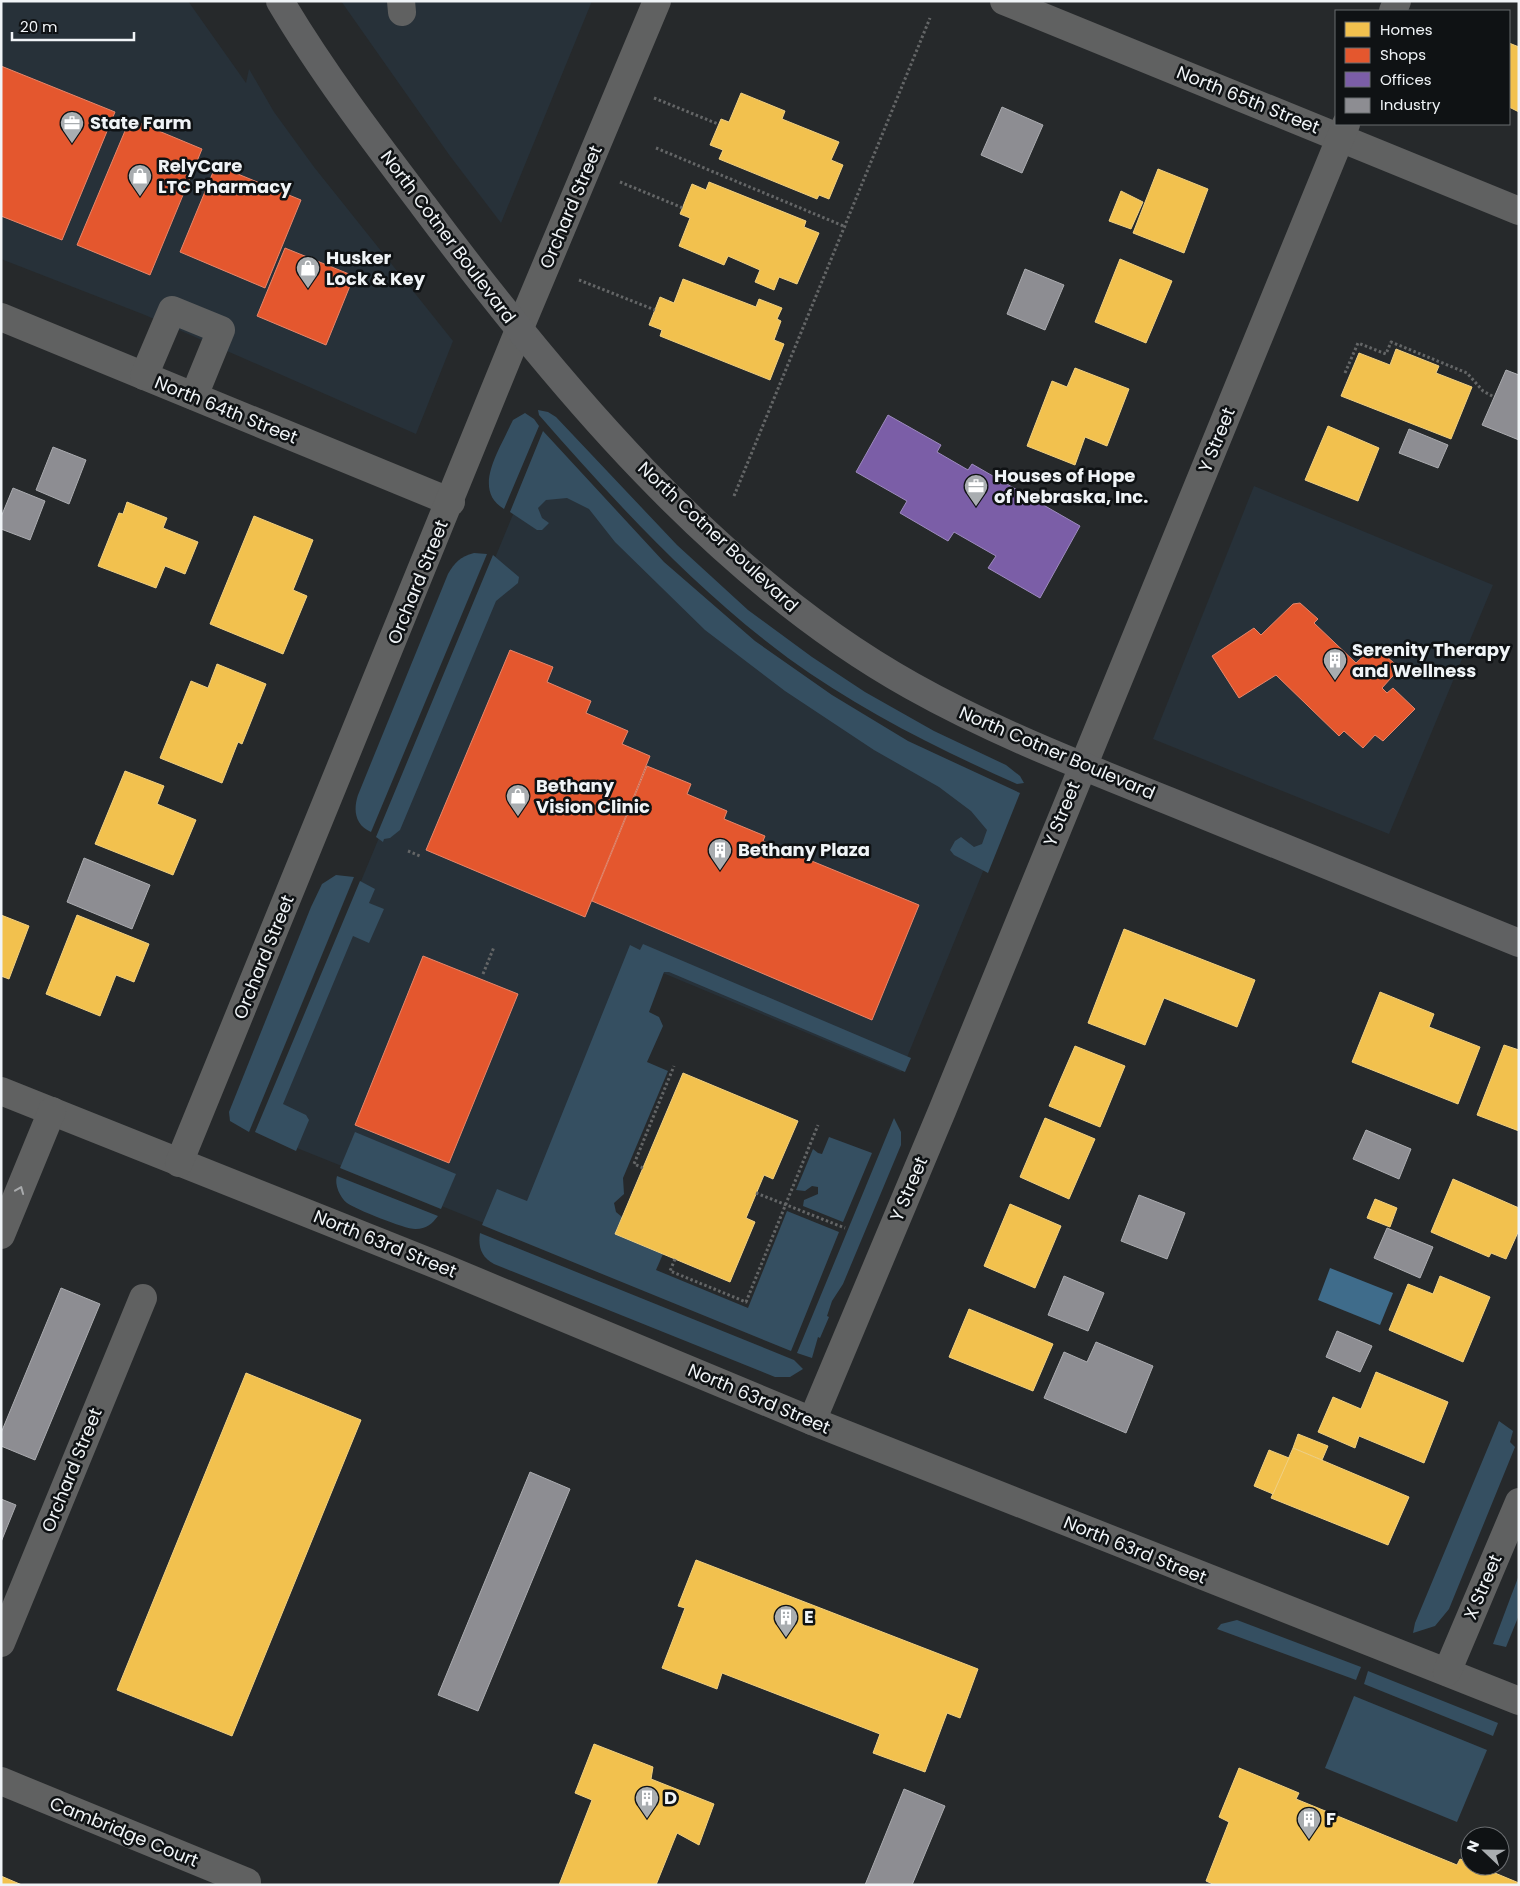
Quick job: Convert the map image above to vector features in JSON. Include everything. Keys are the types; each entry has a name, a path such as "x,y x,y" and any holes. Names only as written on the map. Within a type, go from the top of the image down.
{"main road":[{"name":"North Cotner Boulevard","path":"288,5 383,152 520,330 614,438 740,562 794,609 851,649 912,686 974,719 1082,766 1519,943"}],"street":[{"name":"Orchard Street","path":"179,1163 520,330 657,1"},
{"name":"North 65th Street","path":"1004,1 1343,131 1519,212"},
{"name":"Y Street","path":"812,1421 942,1111 1343,131"},
{"path":"144,376 172,310 221,330 194,396"},
{"name":"North 64th Street","path":"1,317 451,502"},
{"name":"North 63rd Street","path":"1,1091 442,1267 812,1421 1519,1701"},
{"path":"1,1235 52,1112"},
{"name":"Orchard Street","path":"1,1642 143,1298"},
{"name":"X Street","path":"1447,1672 1519,1502"},
{"name":"Cambridge Court","path":"1,1781 247,1882"}],"path":[{"path":"734,496 846,227 930,18"},
{"path":"647,95 718,124"},
{"path":"656,148 846,227"},
{"path":"612,178 683,208"},
{"path":"572,277 655,310"},
{"path":"1345,373 1358,343 1386,354 1391,342 1467,373 1483,391 1494,397"},
{"path":"408,851 420,856"},
{"path":"483,974 494,947"},
{"path":"643,1168 634,1164 674,1066"},
{"path":"675,1259 670,1271 746,1302 818,1125"},
{"path":"756,1193 845,1228"}],"shaded area":[{"path":"1,1 188,1 246,83 249,69 274,112 314,167 453,341 416,434 145,315 1,259"},
{"path":"341,1 592,1 501,223 450,156"},
{"path":"538,410 548,412 556,417 677,545 748,610 812,657 865,692 934,731 1006,765 1020,776 1024,783 1017,784 899,727 842,694 788,658 688,574 568,448 539,415"},
{"path":"525,413 534,419 539,426 504,509 495,501 490,492 491,470 513,420"},
{"path":"543,431 664,562 755,641 832,695 908,741 1020,793 988,873 954,855 950,850 955,841 961,837 974,847 982,844 987,830 971,811 939,787 874,750 785,691 705,630 615,542 589,509 567,498 546,500 538,508 542,518 549,523 542,530 537,530 510,512"},
{"path":"541,447 619,530 810,691 1013,798 901,1072 634,961 521,1238 257,1132"},
{"path":"1254,486 1493,585 1389,834 1153,739"},
{"path":"474,553 487,554 371,832 362,825 357,816 358,795 448,574 458,560"},
{"path":"493,555 519,577 518,583 496,601 400,830 390,838 384,839 383,842 376,837"},
{"path":"336,875 354,877 249,1132 230,1121 229,1112 311,907 322,884"},
{"path":"360,881 375,889 369,903 384,909 369,943 353,936 283,1104 306,1115 309,1120 296,1151 255,1132"},
{"path":"643,944 911,1058 905,1072 669,972 664,972 649,1012 659,1017 663,1026 647,1062 668,1071 623,1178 624,1194 614,1203 616,1212 622,1217 615,1234 663,1254 656,1270 748,1308 787,1211 839,1232 791,1351 482,1225 497,1189 527,1201 630,945 640,950"},
{"path":"894,1118 901,1132 901,1145 843,1284 832,1301 827,1316 829,1317 820,1338 818,1337 812,1358 797,1353"},
{"path":"355,1132 456,1174 441,1209 340,1168"},
{"path":"829,1137 872,1153 843,1222 803,1206 804,1200 818,1194 818,1187 812,1186 805,1191 796,1190 813,1149 822,1154"},
{"path":"337,1176 438,1216 429,1226 416,1229 381,1219 344,1201 337,1187"},
{"path":"480,1233 794,1360 803,1369 790,1377 775,1377 494,1264 481,1251"},
{"path":"1330,1268 1393,1293 1380,1325 1318,1300"},
{"path":"1499,1421 1513,1431 1510,1442 1515,1447 1449,1609 1435,1626 1413,1633 1415,1623"},
{"path":"1519,1575 1519,1615 1506,1647 1493,1644"},
{"path":"1237,1620 1361,1667 1356,1680 1217,1629 1221,1624"},
{"path":"1368,1671 1498,1723 1493,1736 1364,1684"},
{"path":"1354,1696 1487,1750 1457,1822 1325,1768"}],"building: Homes":[{"path":"1510,43 1519,47 1519,112 1510,108"},
{"path":"741,93 785,111 782,119 839,142 831,160 843,165 829,199 819,195 817,199 719,159 723,150 710,145 721,119 729,122"},
{"path":"1158,169 1208,189 1184,253 1133,233"},
{"path":"709,182 806,221 804,227 819,233 797,284 779,277 774,290 755,282 760,270 728,256 724,265 679,246 690,218 680,214 692,184 706,190"},
{"path":"1121,191 1143,202 1131,229 1109,221"},
{"path":"1120,259 1172,281 1146,343 1095,322"},
{"path":"683,279 756,307 759,299 782,308 777,319 781,321 774,340 784,344 770,380 660,336 662,330 649,325 660,297 674,303"},
{"path":"1396,349 1439,366 1436,373 1472,387 1451,439 1341,396 1359,353 1390,365"},
{"path":"1075,368 1129,389 1107,446 1085,437 1075,465 1027,446 1052,381 1067,387"},
{"path":"1328,426 1379,448 1358,501 1305,480"},
{"path":"127,502 167,518 163,528 198,542 185,574 165,566 156,588 98,566 119,513 123,514"},
{"path":"254,516 313,540 293,590 307,596 283,654 210,624"},
{"path":"217,664 266,684 242,744 238,742 222,783 160,758 191,681 208,688"},
{"path":"125,771 164,786 157,804 196,820 173,875 95,844"},
{"path":"1,915 29,926 9,979 1,976"},
{"path":"77,915 149,944 134,982 116,975 100,1016 46,994"},
{"path":"1124,929 1255,980 1237,1027 1164,998 1145,1045 1088,1023"},
{"path":"1380,992 1434,1014 1429,1027 1480,1047 1458,1104 1352,1062"},
{"path":"1504,1045 1519,1050 1519,1131 1477,1115"},
{"path":"1075,1046 1125,1066 1100,1127 1049,1106"},
{"path":"683,1073 798,1121 773,1179 764,1175 746,1218 755,1222 730,1282 615,1234"},
{"path":"1045,1118 1095,1139 1069,1199 1020,1177"},
{"path":"1453,1179 1519,1208 1519,1230 1506,1259 1491,1253 1489,1257 1431,1232"},
{"path":"1375,1199 1397,1208 1390,1227 1367,1218"},
{"path":"1010,1204 1061,1226 1035,1288 984,1266"},
{"path":"1440,1276 1490,1297 1463,1362 1389,1330 1408,1284 1433,1294"},
{"path":"969,1309 1053,1344 1033,1391 949,1357"},
{"path":"1376,1372 1448,1402 1424,1463 1359,1436 1355,1448 1318,1432 1333,1397 1361,1409"},
{"path":"246,1373 361,1420 232,1736 117,1690"},
{"path":"1298,1434 1328,1446 1322,1460 1293,1448"},
{"path":"1293,1448 1409,1497 1388,1545 1271,1498"},
{"path":"1269,1450 1289,1458 1273,1494 1254,1486"},
{"name":"E","path":"696,1560 978,1669 960,1718 947,1713 925,1772 873,1753 880,1734 722,1673 717,1689 662,1668 685,1608 678,1606"},
{"name":"D","path":"594,1744 653,1767 651,1779 714,1804 699,1845 677,1833 656,1885 559,1885 592,1800 575,1793"},
{"name":"F","path":"1239,1768 1299,1793 1296,1799 1457,1865 1460,1859 1460,1876 1502,1876 1519,1883 1518,1885 1215,1885 1206,1881 1229,1822 1219,1817"},
{"path":"1,1876 22,1885 1,1885"}],"building: Shops":[{"path":"1,66 115,112 62,240 1,216"},
{"name":"RelyCare LTC Pharmacy","path":"130,119 202,149 150,275 77,245"},
{"path":"216,165 301,200 265,288 180,252"},
{"name":"Husker Lock & Key","path":"285,248 354,276 326,345 257,316"},
{"name":"Serenity Therapy and Wellness","path":"1300,603 1318,619 1314,623 1356,663 1374,646 1400,668 1382,688 1387,693 1393,688 1415,709 1383,741 1375,735 1363,748 1344,731 1339,736 1276,675 1239,698 1212,656 1254,628 1261,635 1293,604"},
{"path":"510,650 553,667 547,682 591,701 586,713 628,731 622,744 650,756 585,917 426,850"},
{"name":"Bethany Plaza","path":"647,766 691,784 687,794 727,811 724,819 765,836 763,841 919,905 872,1020 592,901"},
{"path":"423,956 518,994 449,1163 355,1125"}],"building: Offices":[{"name":"Houses of Hope of Nebraska, Inc.","path":"888,415 941,445 937,452 968,470 972,464 1080,526 1040,598 988,568 996,556 954,532 948,541 900,513 907,501 856,472"}],"building: Industry":[{"path":"1002,107 1043,125 1022,173 981,155"},
{"path":"1025,269 1064,285 1045,330 1007,314"},
{"path":"1506,370 1519,375 1519,440 1482,425"},
{"path":"1409,429 1448,445 1438,468 1399,453"},
{"path":"53,447 86,460 69,504 36,490"},
{"path":"13,488 45,501 30,540 1,529 1,517"},
{"path":"84,858 150,885 132,929 67,902"},
{"path":"1366,1130 1411,1149 1399,1179 1353,1159"},
{"path":"1139,1195 1185,1213 1167,1259 1121,1241"},
{"path":"1387,1228 1433,1247 1420,1278 1374,1258"},
{"path":"1064,1276 1104,1293 1088,1331 1048,1315"},
{"path":"61,1288 100,1304 35,1460 1,1446 1,1433"},
{"path":"1337,1331 1372,1346 1360,1372 1326,1357"},
{"path":"1096,1342 1153,1366 1126,1433 1044,1398 1064,1352 1087,1362"},
{"path":"530,1472 570,1489 478,1711 438,1695"},
{"path":"1,1499 16,1505 1,1542"},
{"path":"904,1789 945,1806 912,1885 865,1885"}],"place":[{"name":"State Farm","path":"72,144"},
{"name":"RelyCare LTC Pharmacy","path":"140,197"},
{"name":"Husker Lock & Key","path":"308,289"},
{"name":"Houses of Hope of Nebraska, Inc.","path":"976,507"},
{"name":"Serenity Therapy and Wellness","path":"1335,681"},
{"name":"Bethany Vision Clinic","path":"518,817"},
{"name":"Bethany Plaza","path":"720,871"},
{"name":"E","path":"786,1638"},
{"name":"D","path":"647,1819"},
{"name":"F","path":"1309,1840"}]}
